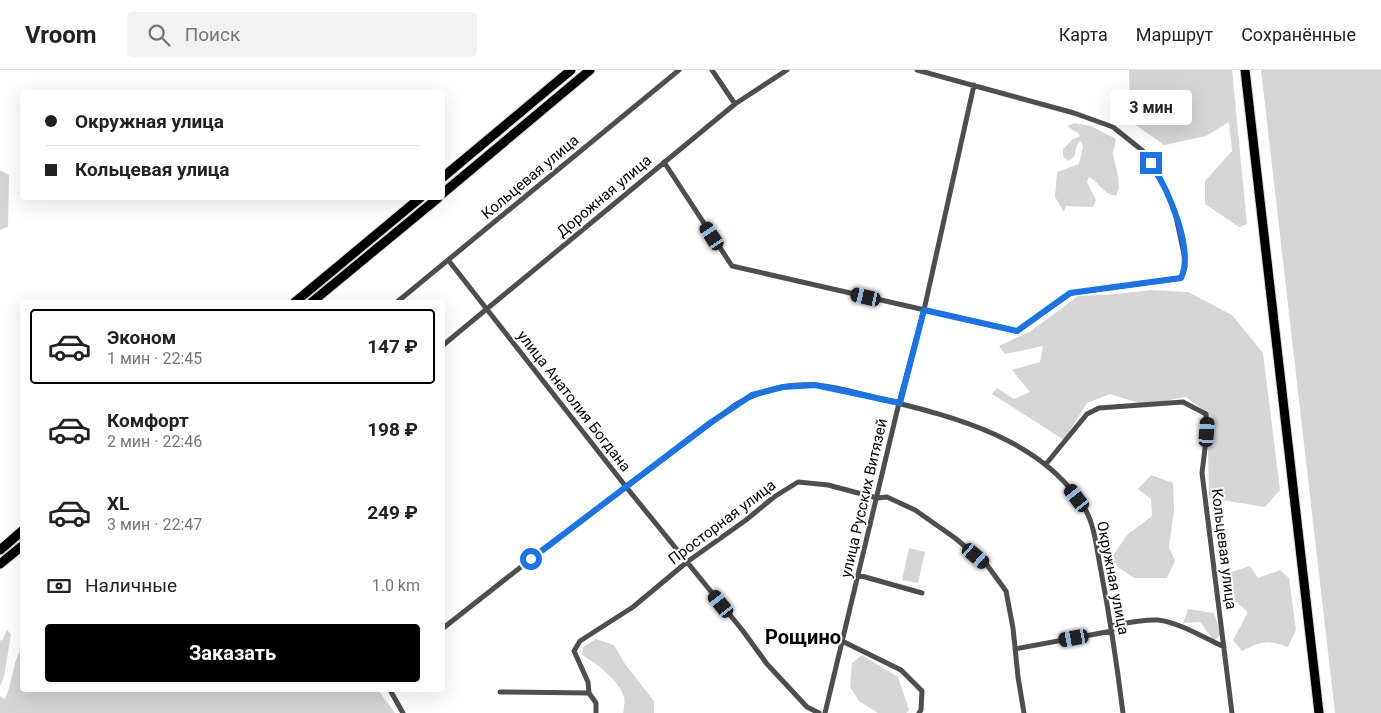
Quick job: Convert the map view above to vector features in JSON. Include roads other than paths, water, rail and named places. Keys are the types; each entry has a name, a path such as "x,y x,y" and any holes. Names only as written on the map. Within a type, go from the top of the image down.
{"highway":[{"path":"445,176 572,70"},
{"path":"445,191 590,70"},
{"path":"1245,70 1319,713"},
{"path":"296,300 418,200"},
{"path":"314,300 436,200"},
{"path":"0,550 20,533"},
{"path":"0,564 20,548"}],"street":[{"name":"Кольцевая улица","path":"400,300 679,70"},
{"path":"712,70 735,104"},
{"name":"Дорожная улица","path":"445,344 735,104 787,70"},
{"path":"664,162 732,266 1017,331 1070,293 1181,278 1185,267 1184,254 1175,212 1158,175 1143,151 1113,127 1074,112 917,70"},
{"name":"улица Русских Витязей","path":"825,713 924,310 974,85"},
{"name":"улица Анатолия Богдана","path":"449,261 627,488 743,631 767,664 807,707 818,713"},
{"name":"Окружная улица","path":"445,627 710,423 752,395 783,387 815,385 900,403 973,425 1023,448 1046,464 1069,487 1086,510 1093,531 1112,628 1123,713"},
{"name":"Кольцевая улица","path":"1046,464 1087,414 1099,408 1163,405 1184,402 1206,414 1208,420 1202,473 1232,713"},
{"name":"Просторная улица","path":"596,713 596,702 589,693 588,682 574,651 580,641 633,607 687,562 746,520 774,497 798,482 828,485 877,498 887,497 915,510 955,538 987,565 1006,591 1024,713"},
{"path":"858,575 922,593"},
{"path":"1015,649 1147,620 1160,620 1179,626 1224,647"},
{"path":"842,641 901,670 922,691 921,710 919,713"},
{"path":"391,692 403,713"},
{"path":"500,692 589,693"}],"district":[{"name":"Рощино","path":"803,637"}]}
